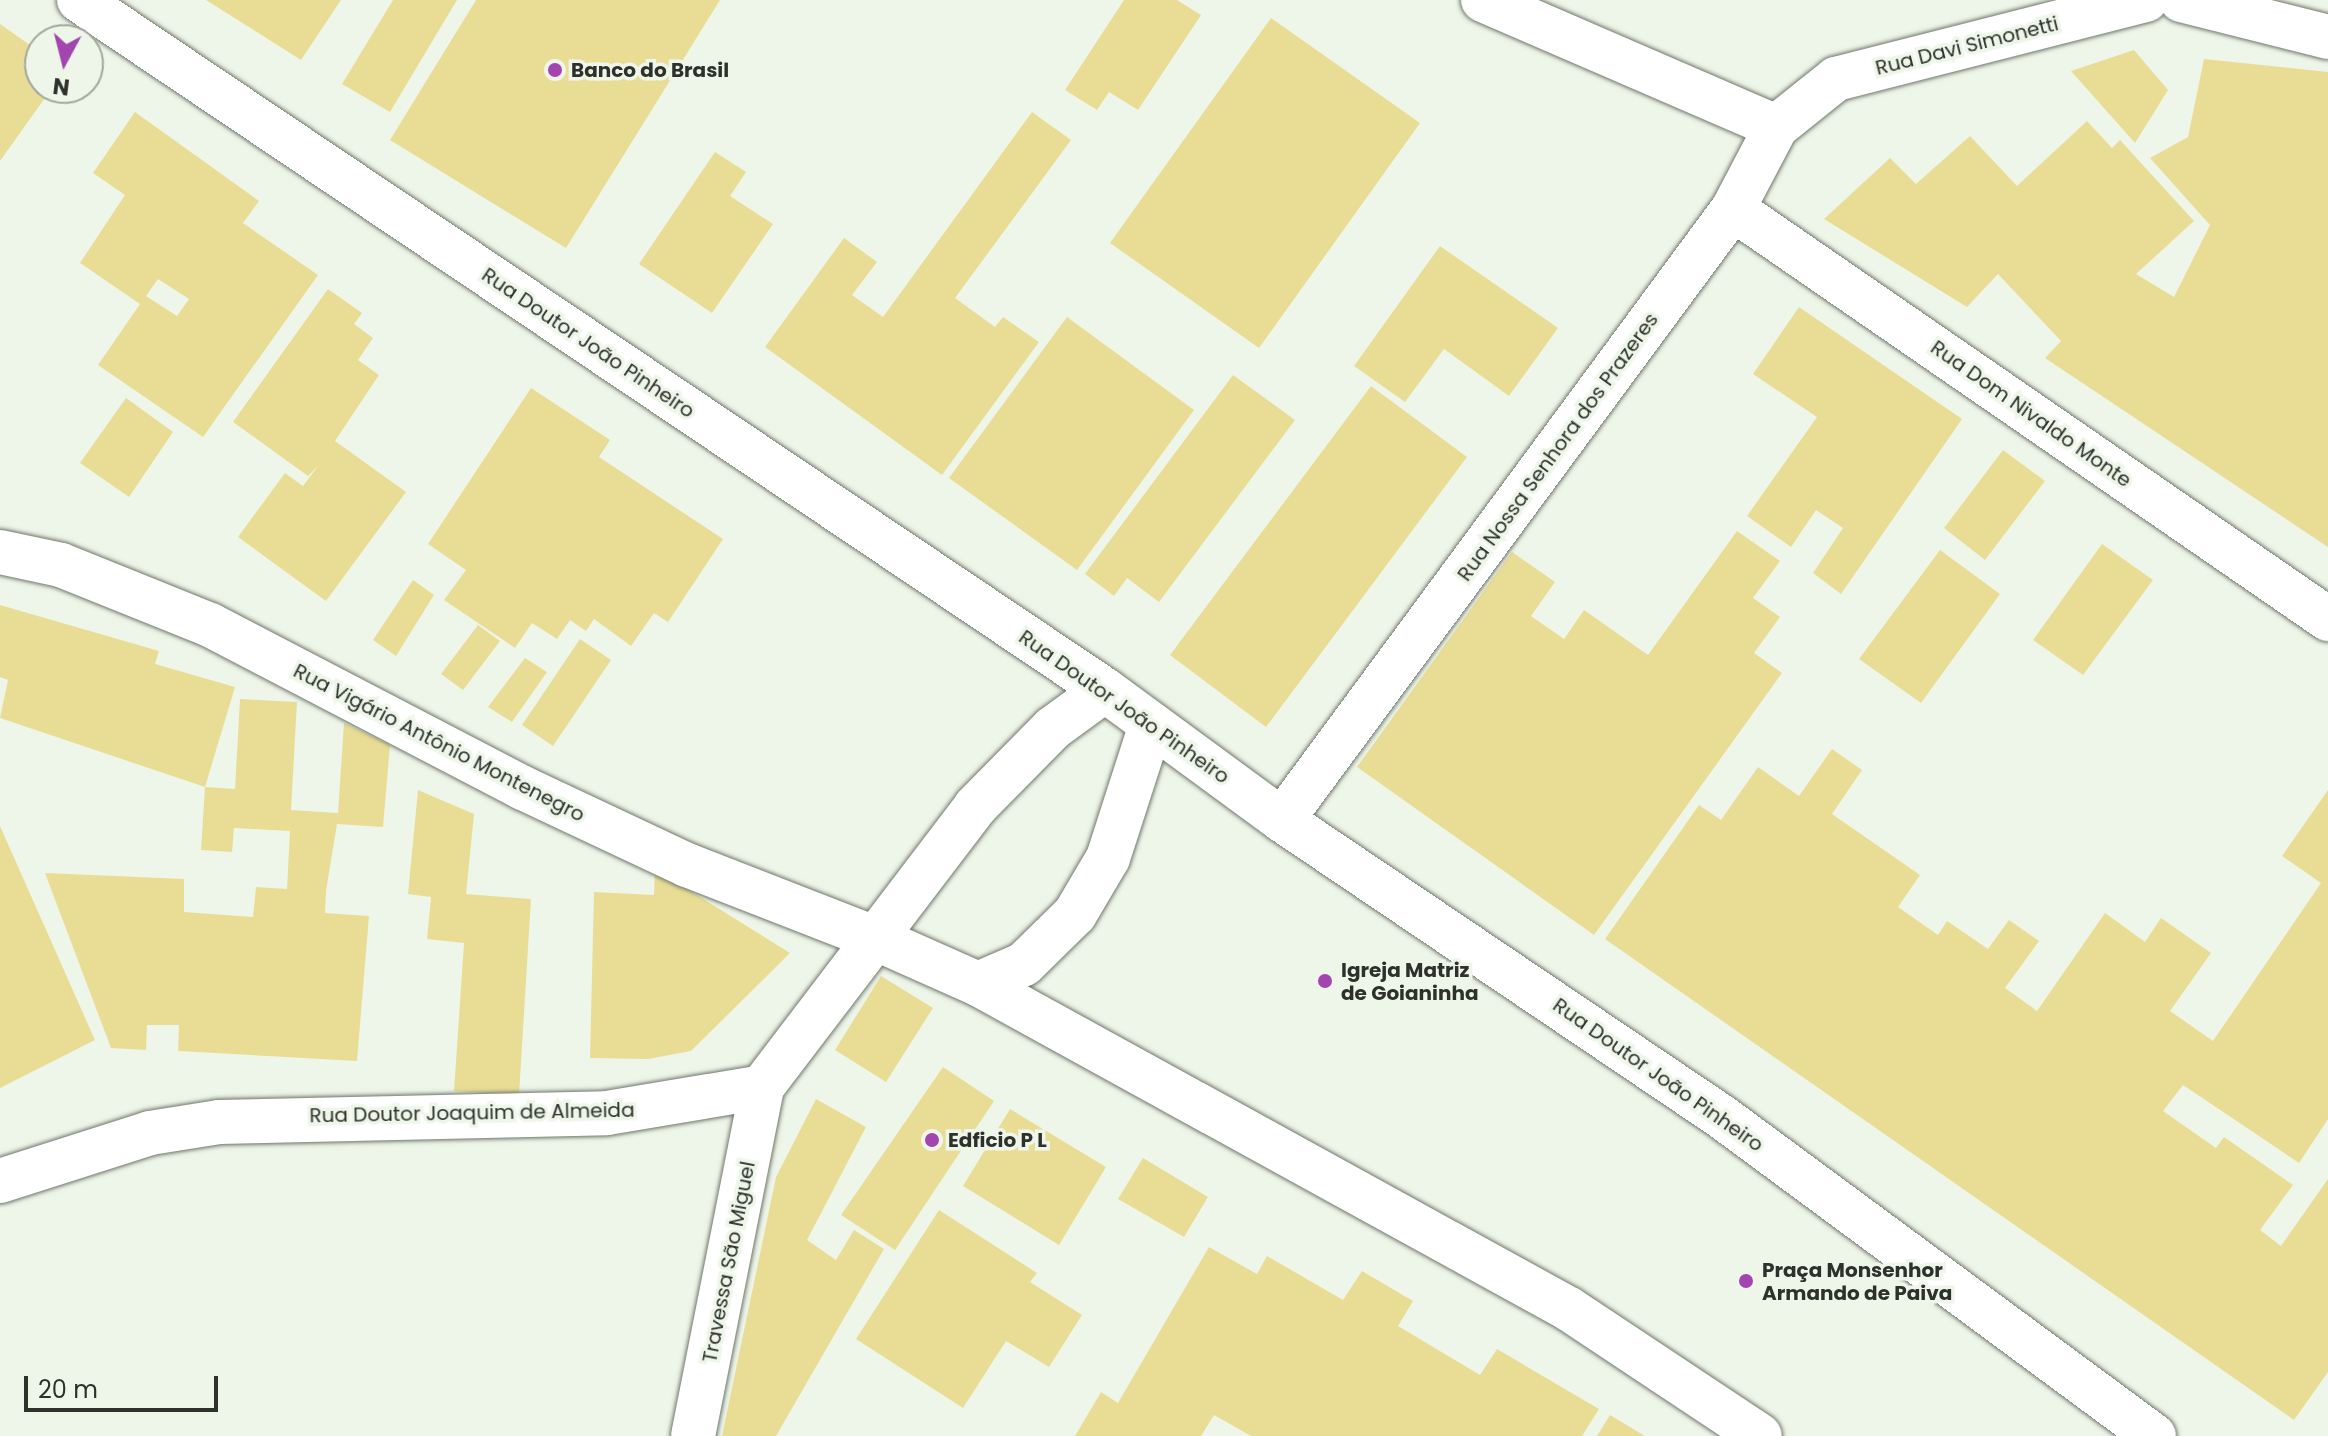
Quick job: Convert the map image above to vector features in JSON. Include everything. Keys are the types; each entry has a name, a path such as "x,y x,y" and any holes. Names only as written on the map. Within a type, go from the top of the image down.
{"street":[{"name":"Rua Doutor João Pinheiro","path":"79,0 1105,690 1282,820 1722,1117 2154,1436"},
{"path":"1483,0 1776,127"},
{"name":"Rua Davi Simonetti","path":"1836,79 2146,0"},
{"path":"2181,0 2328,37"},
{"name":"Rua Nossa Senhora dos Prazeres","path":"1282,820 1733,209 1776,127 1836,79"},
{"name":"Rua Dom Nivaldo Monte","path":"1733,209 2328,619"},
{"name":"Rua Vigário Antônio Montenegro","path":"0,552 61,565 196,618 536,795 687,865 877,939"},
{"path":"762,1087 975,807 1053,728 1105,690"},
{"path":"978,984 1024,964 1075,914 1108,858 1151,725"},
{"path":"877,939 978,984 1569,1309 1760,1436"},
{"name":"Rua Doutor Joaquim de Almeida","path":"0,1181 150,1133 219,1122 607,1113 762,1087"},
{"name":"Travessa São Miguel","path":"693,1436 762,1087"}],"building":[{"path":"206,0 341,0 301,60"},
{"path":"393,0 457,0 390,112 342,84"},
{"name":"Banco do Brasil","path":"476,0 720,0 566,248 390,140"},
{"path":"1124,0 1177,0 1201,15 1138,110 1109,92 1097,110 1065,90"},
{"path":"1271,18 1420,123 1259,348 1110,243"},
{"path":"0,24 24,41 24,104 41,104 0,161"},
{"path":"2134,50 2168,90 2135,143 2071,71"},
{"path":"2204,59 2328,72 2328,547 2045,358 2061,341 1998,274 1967,307 1824,219 1890,158 1916,184 1970,136 2017,186 2087,121 2112,148 2120,140 2194,221 2136,274 2174,297 2210,225 2150,158 2188,137"},
{"path":"135,112 259,201 243,223 318,275 203,437 98,365 140,304 80,263 125,195 93,173","holes":["158,279 189,299 177,316 146,296"]},
{"path":"1032,112 1071,140 955,298 995,327 1003,317 1039,342 942,475 765,347 844,238 877,262 852,295 883,317"},
{"path":"715,152 746,172 730,196 773,224 712,313 639,264"},
{"path":"1440,246 1558,328 1509,396 1444,349 1405,402 1354,366"},
{"path":"328,289 362,313 354,324 373,338 358,360 379,375 335,441 406,492 326,601 238,537 285,473 303,486 318,466 308,476 233,422"},
{"path":"1799,307 1962,419 1841,594 1813,573 1843,528 1816,510 1791,547 1747,516 1817,417 1753,374"},
{"path":"1067,317 1194,410 1077,570 949,478"},
{"path":"1233,375 1295,420 1159,602 1127,578 1114,596 1085,574"},
{"path":"1371,386 1467,457 1266,727 1170,655"},
{"path":"531,388 610,440 599,457 723,539 668,622 654,613 631,646 594,619 586,631 570,620 557,639 532,623 515,648 444,600 466,570 428,544"},
{"path":"126,398 173,432 129,497 80,463"},
{"path":"2003,450 2045,481 1985,560 1944,528"},
{"path":"1737,531 1780,561 1753,598 1780,617 1754,653 1782,673 1594,935 1357,767 1512,552 1555,582 1531,616 1564,639 1584,610 1648,655"},
{"path":"2102,544 2153,580 2083,675 2033,640"},
{"path":"1940,550 2000,594 1921,703 1859,659"},
{"path":"413,580 434,595 396,656 373,640"},
{"path":"0,605 159,651 155,664 235,687 205,787 0,718 8,680 0,677"},
{"path":"478,625 500,641 463,690 441,674"},
{"path":"580,639 611,660 553,746 522,725"},
{"path":"525,658 547,672 512,722 488,707"},
{"path":"240,699 297,702 291,810 338,813 344,723 390,745 383,827 337,824 326,891 325,913 369,916 357,1061 178,1051 179,1025 147,1025 146,1050 111,1048 45,873 184,879 184,912 253,917 256,887 287,889 290,831 234,828 232,852 201,850 205,787 235,789"},
{"path":"1832,749 1862,770 1832,814 1920,875 1898,907 1938,935 1947,921 1988,949 2009,920 2039,941 2005,988 2037,1011 2105,913 2145,942 2161,918 2211,953 2170,1011 2213,1041 2321,883 2282,856 2328,790 2328,1119 2299,1163 2183,1085 2163,1111 2216,1148 2224,1137 2293,1185 2260,1230 2281,1246 2328,1179 2328,1372 2294,1420 1605,939 1699,805 1721,820 1758,767 1799,796"},
{"path":"418,790 474,814 466,894 531,899 519,1095 454,1091 464,943 427,939 431,897 408,894"},
{"path":"0,826 95,1040 0,1088"},
{"path":"655,869 790,953 691,1051 648,1059 590,1058 594,892 654,895"},
{"path":"881,976 933,1008 886,1082 835,1050"},
{"name":"Edficio P L","path":"943,1067 994,1101 895,1250 841,1215"},
{"path":"816,1099 866,1127 807,1240 836,1260 854,1230 884,1249 776,1436 722,1436 776,1177"},
{"path":"1010,1109 1106,1167 1059,1245 963,1186"},
{"path":"1143,1158 1208,1197 1184,1237 1118,1199"},
{"path":"939,1210 1037,1273 1030,1282 1082,1315 1049,1367 1006,1341 963,1408 856,1339"},
{"path":"1209,1247 1257,1274 1267,1256 1343,1300 1362,1271 1413,1301 1398,1326 1480,1375 1497,1349 1599,1409 1582,1436 1251,1436 1214,1415 1201,1436 1075,1436 1101,1392 1118,1403"},
{"path":"1610,1415 1645,1436 1597,1436"}],"place":[{"name":"Banco do Brasil","path":"555,70"},
{"name":"Igreja Matriz de Goianinha","path":"1325,981"},
{"name":"Edficio P L","path":"932,1140"},
{"name":"Praça Monsenhor Armando de Paiva","path":"1746,1281"}]}
